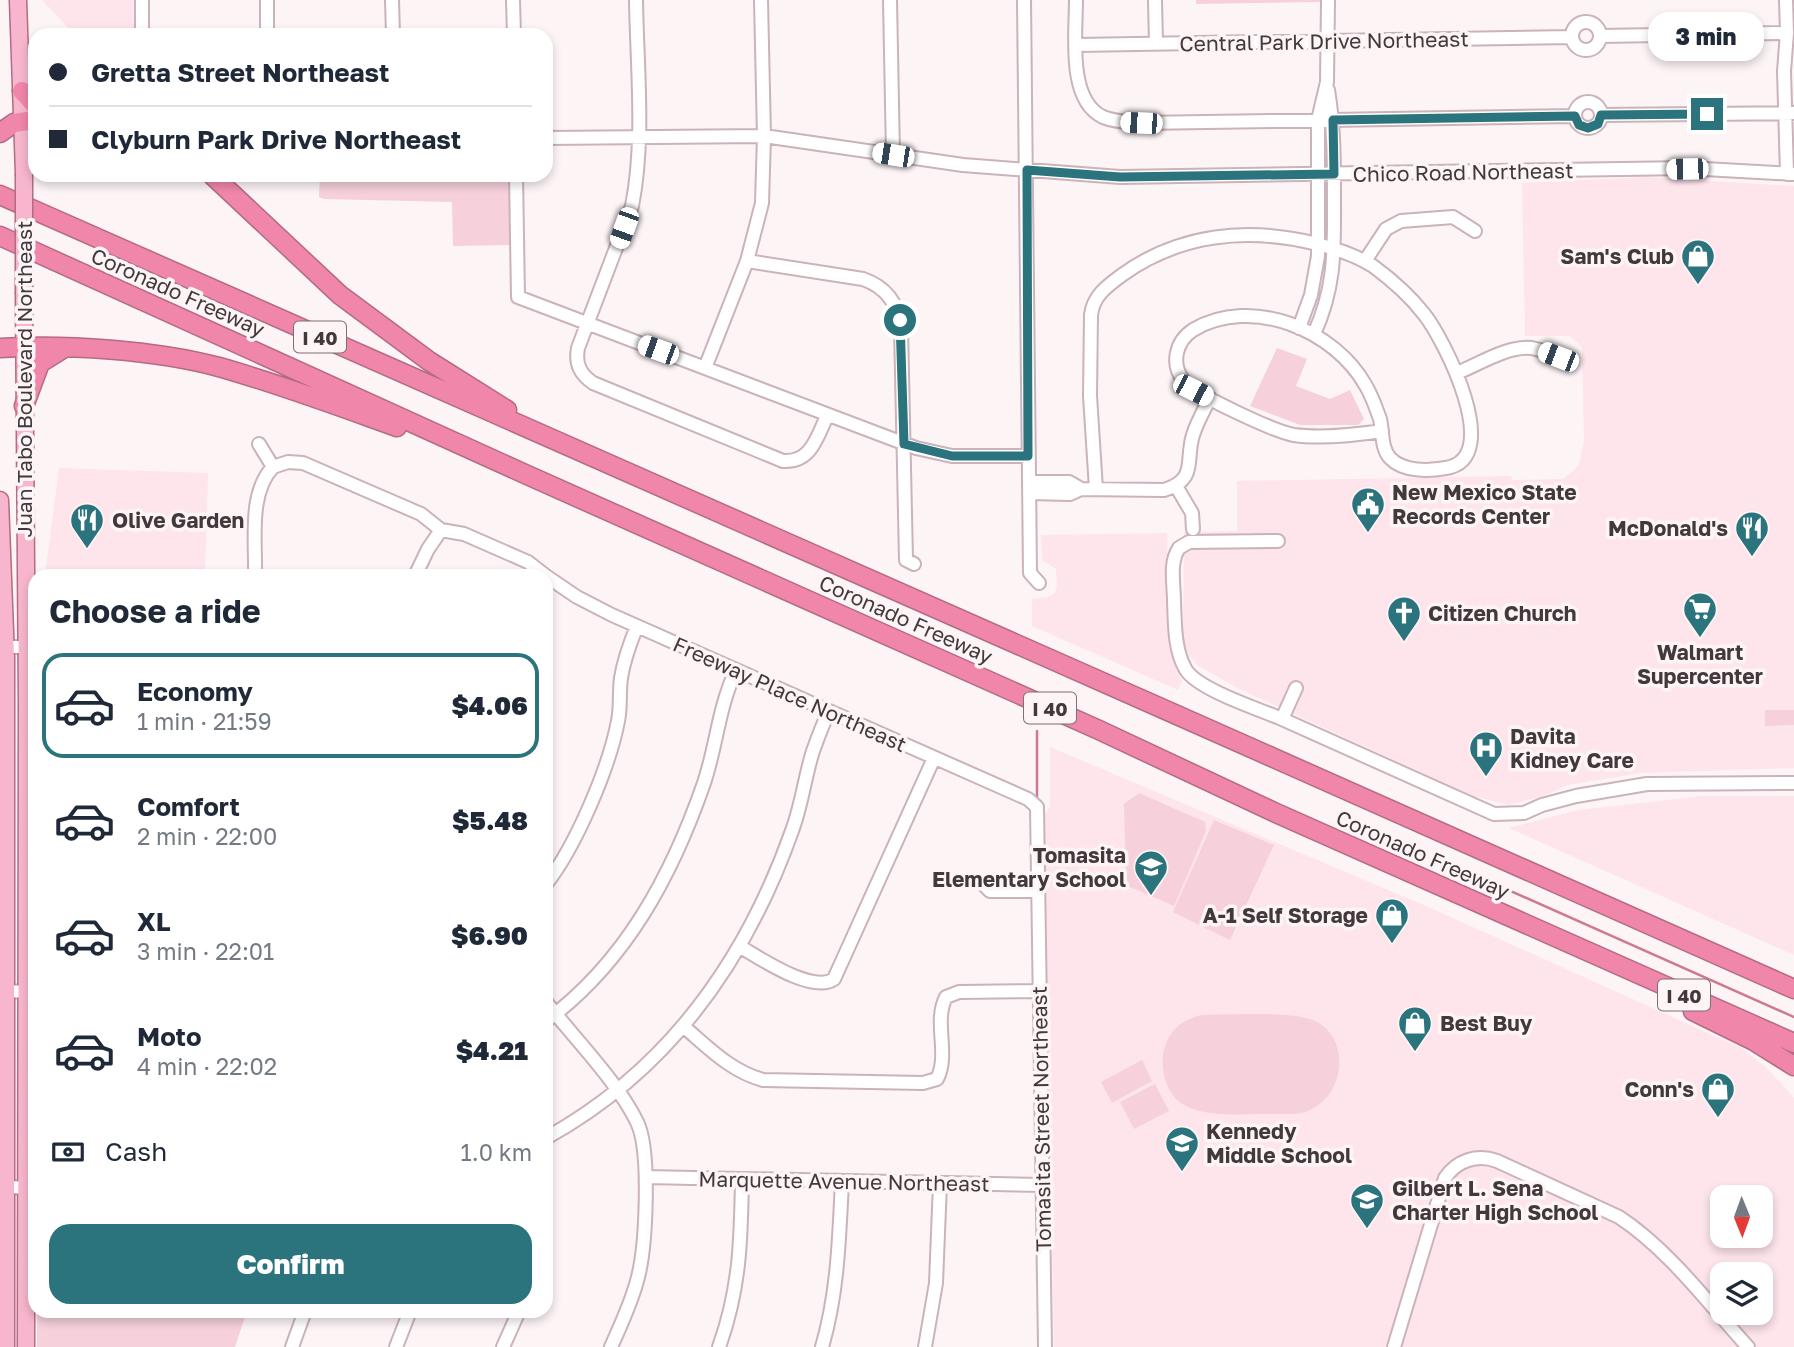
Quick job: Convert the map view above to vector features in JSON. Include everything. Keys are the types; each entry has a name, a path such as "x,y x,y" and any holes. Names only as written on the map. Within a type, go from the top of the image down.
{"highway":[{"path":"22,91 28,109"},
{"path":"0,114 28,115"},
{"path":"0,134 10,125 28,116"},
{"path":"219,182 340,295 419,354 512,413 640,480"},
{"name":"Coronado Freeway","path":"0,195 1794,989"},
{"name":"Coronado Freeway","path":"0,236 1100,730 1276,813 1794,1043"},
{"path":"0,348 64,348 169,357 217,367 306,395 525,474"},
{"path":"24,405 40,363 64,348"},
{"path":"1600,902 1794,978"},
{"path":"1574,946 1615,973 1754,1041 1794,1066"}],"main road":[{"path":"18,0 22,91"},
{"name":"Juan Tabo Boulevard Northeast","path":"28,132 23,174 28,569"},
{"name":"Juan Tabo Boulevard Northeast","path":"0,500 6,833 3,991 6,1347"},
{"name":"Juan Tabo Boulevard Northeast","path":"28,740 28,912"},
{"path":"6,833 26,833"},
{"name":"Juan Tabo Boulevard Northeast","path":"28,1017 28,1146"},
{"name":"Juan Tabo Boulevard Northeast","path":"26,1347 28,1283"}],"street":[{"path":"142,0 142,28"},
{"path":"267,0 267,28"},
{"path":"392,0 393,28"},
{"path":"513,0 514,28"},
{"path":"636,0 637,176 632,206 587,324 577,358 579,368 587,379 778,459 795,461 807,454 827,416"},
{"path":"705,368 747,261 762,203 764,136 761,0"},
{"path":"890,0 893,155"},
{"path":"1024,0 1030,573 1039,583"},
{"path":"1076,0 1078,82 1087,104 1093,110 1100,116 1123,122 1575,116"},
{"path":"1155,0 1156,44"},
{"path":"1299,328 1311,295 1318,244 1318,120 1327,82 1328,0"},
{"path":"1786,0 1784,71 1790,113 1791,174"},
{"name":"Central Park Drive Northeast","path":"1572,37 1577,26 1584,22 1596,25 1601,36"},
{"path":"1787,33 1794,52"},
{"name":"Central Park Drive Northeast","path":"1601,36 1787,33"},
{"name":"Central Park Drive Northeast","path":"1572,37 1577,46 1586,50 1596,46 1601,36"},
{"name":"Central Park Drive Northeast","path":"1077,45 1572,37"},
{"path":"1314,334 1330,289 1334,248 1333,120 1327,82"},
{"path":"1588,102 1598,107 1601,115 1598,124 1588,128 1579,125 1575,116 1578,106 1588,102"},
{"path":"1601,115 1790,113"},
{"name":"Chico Road Northeast","path":"553,138 764,136 963,165 1120,177 1687,169 1791,174"},
{"path":"516,182 518,297 904,444 952,456 1028,456"},
{"path":"1365,261 1386,229 1401,221 1453,217 1475,231"},
{"path":"1096,489 1090,396 1091,316 1098,295 1136,265 1154,255 1191,242 1224,235 1254,234 1289,238 1334,248 1365,261 1408,296 1425,314 1457,373 1467,408 1470,447 1458,464 1445,468 1413,469 1396,464 1386,452 1382,431 1374,402 1358,373 1338,350 1314,334 1266,318 1223,320 1196,328 1180,342 1177,353 1177,368 1185,383 1210,398 1292,435 1382,431"},
{"path":"747,261 863,279 878,286 888,295 898,312 901,327 906,560 915,564"},
{"path":"1457,373 1522,348 1534,348 1558,357"},
{"path":"1029,488 1070,494 1081,489 1164,490 1176,486 1188,473 1193,436 1210,398"},
{"path":"255,569 258,494 263,479 273,467 259,444"},
{"name":"Freeway Place Northeast","path":"273,467 303,463 421,514 441,530 464,534 528,562 536,569"},
{"path":"1176,486 1192,513 1193,529"},
{"path":"418,569 441,530"},
{"path":"1278,541 1189,542 1179,548 1173,563 1176,635 1180,655 1188,672 1201,684 1494,814 1524,813 1542,804 1647,784 1794,783"},
{"name":"Freeway Place Northeast","path":"553,581 577,597 637,626 1028,799 1037,807"},
{"path":"553,873 569,847 604,769 618,720 621,678 627,649 637,626"},
{"path":"3,647 28,647"},
{"path":"553,1015 586,987 611,960 654,898 704,782 724,696 736,670"},
{"path":"1282,719 1296,688"},
{"path":"553,1134 584,1115 652,1059 711,992 739,946 793,829 805,790 812,753 829,711"},
{"path":"739,946 793,976 811,981 832,982 934,758"},
{"name":"Tomasita Street Northeast","path":"1037,807 1045,1347"},
{"path":"985,886 990,891 1037,891"},
{"path":"3,991 28,992"},
{"path":"683,1026 729,1065 747,1076 763,1080 923,1083 937,1079 942,1068 942,1012 946,997 958,992 1038,991"},
{"path":"553,1019 617,1090 642,1135 646,1177 642,1256 630,1303 611,1347"},
{"path":"3,1042 26,1042"},
{"path":"3,1118 26,1118"},
{"path":"1394,1347 1445,1178 1450,1170 1463,1162 1480,1158 1491,1159 1516,1170 1619,1217 1635,1228 1666,1257 1748,1347"},
{"name":"Marquette Avenue Northeast","path":"646,1177 1042,1185"},
{"path":"719,1347 729,1319 739,1264 742,1179"},
{"path":"822,1347 833,1308 836,1285 842,1182"},
{"path":"925,1347 936,1283 940,1183"},
{"path":"6,1187 28,1188"},
{"path":"292,1347 302,1318"},
{"path":"396,1347 407,1318"},
{"path":"503,1347 516,1318"}],"shaded area":[{"path":"42,0 134,0 134,28 68,28"},
{"path":"1196,0 1320,0 1320,2 1196,4"},
{"path":"1648,177 1794,186 1794,768 1640,773 1568,785 1543,796 1509,805 1473,796 1239,689 1197,665 1186,651 1183,639 1184,532 1237,531 1237,481 1511,476 1512,480 1563,479 1574,470 1579,464 1584,442 1582,347 1570,336 1525,336 1522,183"},
{"path":"320,182 509,182 511,245 453,246 452,202 319,197"},
{"path":"1277,348 1307,359 1296,386 1330,399 1350,390 1364,419 1358,425 1300,425 1250,406"},
{"path":"59,468 208,473 205,569 46,569"},
{"path":"1167,533 1169,638 1171,655 1182,681 1178,690 1032,626 1032,599 1048,597 1054,594 1057,587 1056,569 1042,560 1041,535"},
{"path":"1765,710 1794,710 1794,725 1765,726"},
{"path":"1050,747 1433,909 1741,1048 1766,1067 1794,1098 1794,1347 1054,1347 1044,816 1050,807"},
{"path":"1139,793 1205,822 1206,831 1174,906 1126,885 1124,804"},
{"path":"1702,796 1794,796 1794,955 1509,828 1578,810"},
{"path":"1214,820 1274,845 1230,940 1173,912"},
{"path":"1275,1014 1313,1020 1326,1028 1334,1039 1338,1052 1337,1079 1331,1092 1310,1110 1297,1113 1217,1114 1184,1105 1166,1083 1163,1062 1166,1042 1177,1027 1202,1015"},
{"path":"1142,1060 1152,1081 1112,1103 1101,1082"},
{"path":"1155,1084 1169,1111 1134,1129 1120,1102"},
{"path":"37,1318 245,1318 235,1347 37,1347"}],"waterway":[{"path":"1037,731 1037,801"},
{"path":"1459,868 1794,1017"}],"place":[{"name":"Sam's Club","path":"1698,286"},
{"name":"New Mexico State Records Center","path":"1368,534"},
{"name":"Olive Garden","path":"87,550"},
{"name":"McDonald's","path":"1752,558"},
{"name":"Walmart Supercenter","path":"1700,639"},
{"name":"Citizen Church","path":"1404,643"},
{"name":"Davita Kidney Care","path":"1486,778"},
{"name":"Tomasita Elementary School","path":"1151,897"},
{"name":"A-1 Self Storage","path":"1392,945"},
{"name":"Best Buy","path":"1415,1053"},
{"name":"Conn's","path":"1718,1119"},
{"name":"Kennedy Middle School","path":"1182,1173"},
{"name":"Gilbert L. Sena Charter High School","path":"1367,1230"}],"route":[{"path":"900,320 904,444 952,456 1028,456 1027,170 1120,177 1334,174 1333,120 1575,116 1579,125 1588,128 1598,124 1601,115 1707,114"}]}
